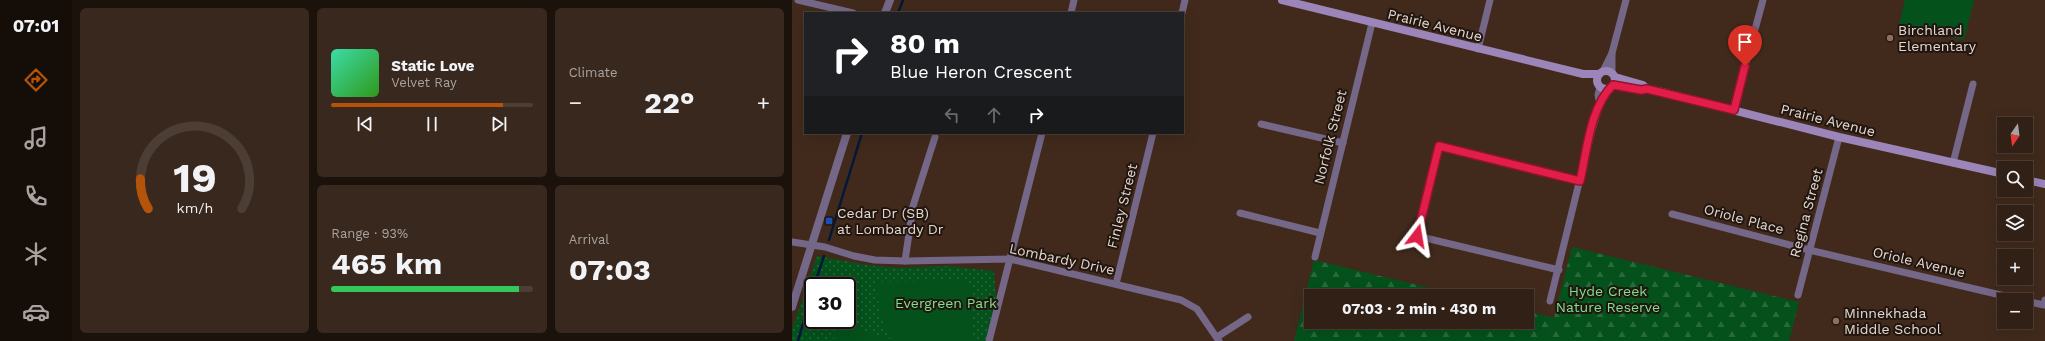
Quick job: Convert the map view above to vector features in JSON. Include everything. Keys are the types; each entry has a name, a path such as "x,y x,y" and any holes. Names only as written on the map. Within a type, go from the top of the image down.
{"main road":[{"name":"Prairie Avenue","path":"1282,0 1583,74 1641,90 1647,89 1839,137 1997,172"},
{"path":"2033,181 2045,184"}],"street":[{"path":"798,0 849,12"},
{"path":"885,12 890,0"},
{"path":"1071,12 1074,0"},
{"path":"1182,12 1185,0"},
{"path":"1478,49 1490,0"},
{"path":"1550,301 1626,0"},
{"path":"1734,110 1763,0"},
{"name":"Norfolk Street","path":"1314,257 1372,23"},
{"path":"1953,163 1973,84"},
{"path":"1261,124 1343,143"},
{"path":"792,307 847,134"},
{"path":"989,341 1042,134"},
{"name":"Finley Street","path":"1116,284 1153,134"},
{"path":"905,261 913,206 935,137"},
{"name":"Regina Street","path":"1798,295 1839,137"},
{"path":"1559,270 1417,236 1439,146 1580,181"},
{"path":"1240,213 1320,233"},
{"name":"Oriole Place","path":"1672,214 1809,250"},
{"name":"Lombardy Drive","path":"792,242 812,245 854,256 905,261 1010,258 1190,304 1197,309 1218,339 1248,317"},
{"name":"Oriole Avenue","path":"1809,250 1997,294"},
{"path":"2033,302 2044,303"}],"green space":[{"path":"1905,0 1974,0 1964,40 1899,24"},
{"name":"Hyde Creek Nature Reserve","path":"1572,247 1799,302 1789,341 1294,341 1304,300 1304,329 1534,329 1534,313 1554,318"},
{"name":"Evergreen Park","path":"817,256 867,265 898,268 946,266 994,271 996,298 989,341 792,341 792,329 804,294 804,329 856,329 856,277 810,277"},
{"name":"Hyde Creek Nature Reserve","path":"1314,260 1434,289 1307,289"},
{"path":"966,281 972,286 973,341 833,341 837,329 856,329 891,340 879,310 877,282"}],"waterway":[{"path":"898,12 903,0"},
{"path":"829,240 862,134"},
{"path":"817,277 824,256"},
{"path":"798,341 804,320"}],"place":[{"name":"Birchland Elementary","path":"1890,38"},
{"name":"Cedar Dr (SB) at Lombardy Dr","path":"829,221"},
{"name":"Minnekhada Middle School","path":"1836,321"}],"route":[{"path":"1417,236 1439,146 1580,181 1592,130 1600,104 1607,89 1613,85 1641,90 1647,89 1734,110 1745,66"}]}
